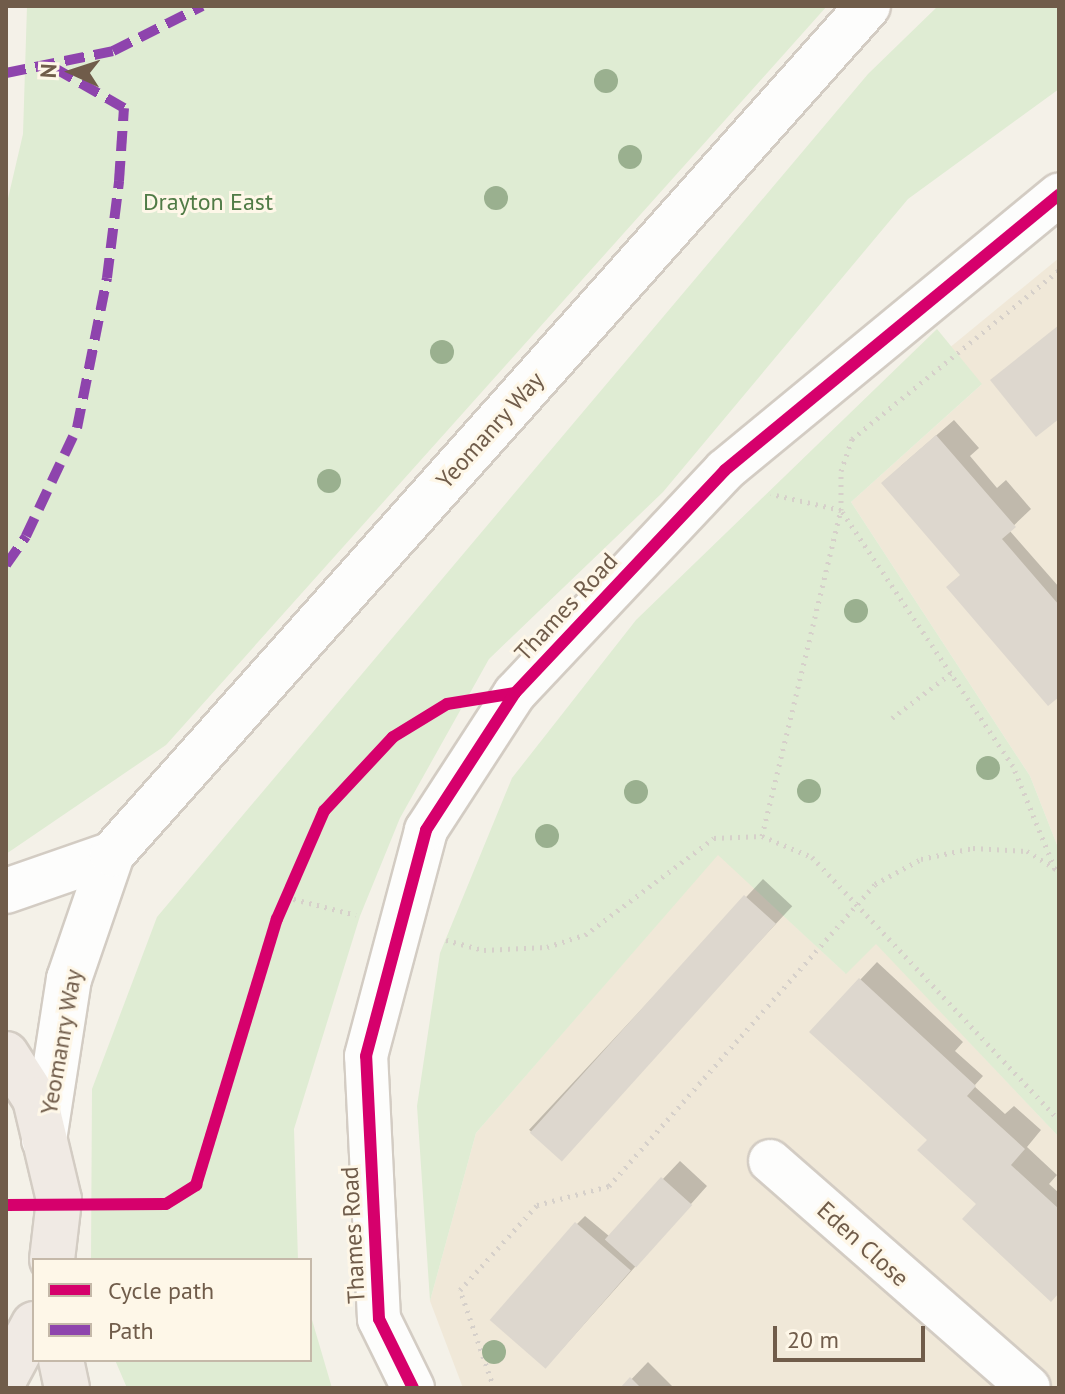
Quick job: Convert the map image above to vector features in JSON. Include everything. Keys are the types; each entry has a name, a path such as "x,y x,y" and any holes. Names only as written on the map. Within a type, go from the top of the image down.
{"highway":[{"path":"6,1054 35,1099 59,1200 52,1258"},
{"path":"6,1376 32,1328"},
{"path":"61,1362 67,1388"}],"street":[{"name":"Yeomanry Way","path":"44,1140 69,979 112,854 868,6"},
{"name":"Thames Road","path":"413,1388 379,1319 366,1056 426,830 515,693 725,470 1059,195"},
{"name":"Yeomanry Way","path":"6,891 112,854"},
{"name":"Eden Close","path":"770,1161 1029,1388"}],"path":[{"path":"762,836 841,510 841,471 852,439 1059,270"},
{"path":"771,494 841,510 1013,766 1057,870"},
{"path":"892,718 951,673"},
{"path":"441,938 484,950 547,947 585,935 714,838 762,836 812,857 854,908 1059,1120"},
{"path":"494,1388 460,1290 537,1205 609,1186 875,884 921,859 973,848 1027,851 1057,870"},
{"path":"293,883 284,902 353,914"}],"shaded area":[{"path":"1059,258 1059,850 1030,776 851,502 981,385 948,349"},
{"path":"718,854 845,973 876,943 1059,1137 1059,1388 463,1388 430,1301 476,1133"}],"green space":[{"name":"Drayton East","path":"27,6 827,6 166,745 6,854 6,207 23,134"},
{"path":"938,6 1059,6 1059,89 908,199 663,492 489,659 400,818 360,916 294,1129 298,1258 91,1258 92,1089 157,917 868,74"},
{"path":"937,329 982,384 851,502 1030,776 1059,850 1059,1137 876,944 846,974 718,855 476,1133 430,1301 417,1106 440,953 512,778 636,620"},
{"path":"312,1320 332,1388 127,1388 116,1362 312,1362"}],"building":[{"path":"1059,325 1059,419 1036,437 990,380"},
{"path":"936,435 1016,527 1002,539 1059,605 1059,697 1048,706 946,587 960,575 881,483"},
{"path":"744,895 776,924 562,1162 530,1133"},
{"path":"859,978 976,1086 967,1096 1025,1149 1011,1165 1059,1209 1059,1293 1051,1302 962,1219 976,1204 917,1150 927,1140 809,1032"},
{"path":"661,1177 692,1205 636,1268 605,1239"},
{"path":"575,1222 631,1271 546,1369 490,1320"},
{"path":"630,1377 641,1388 620,1388"}],"marked path":[{"path":"6,73 113,51 202,6"},
{"path":"6,565 26,536 77,428 107,278 119,181 124,108 51,66"}],"cycle path":[{"path":"413,1388 379,1319 366,1056 426,830 515,693 725,470 1059,195"},
{"path":"6,1205 166,1204 196,1185 277,919 324,811 393,737 447,704 515,693"}]}
